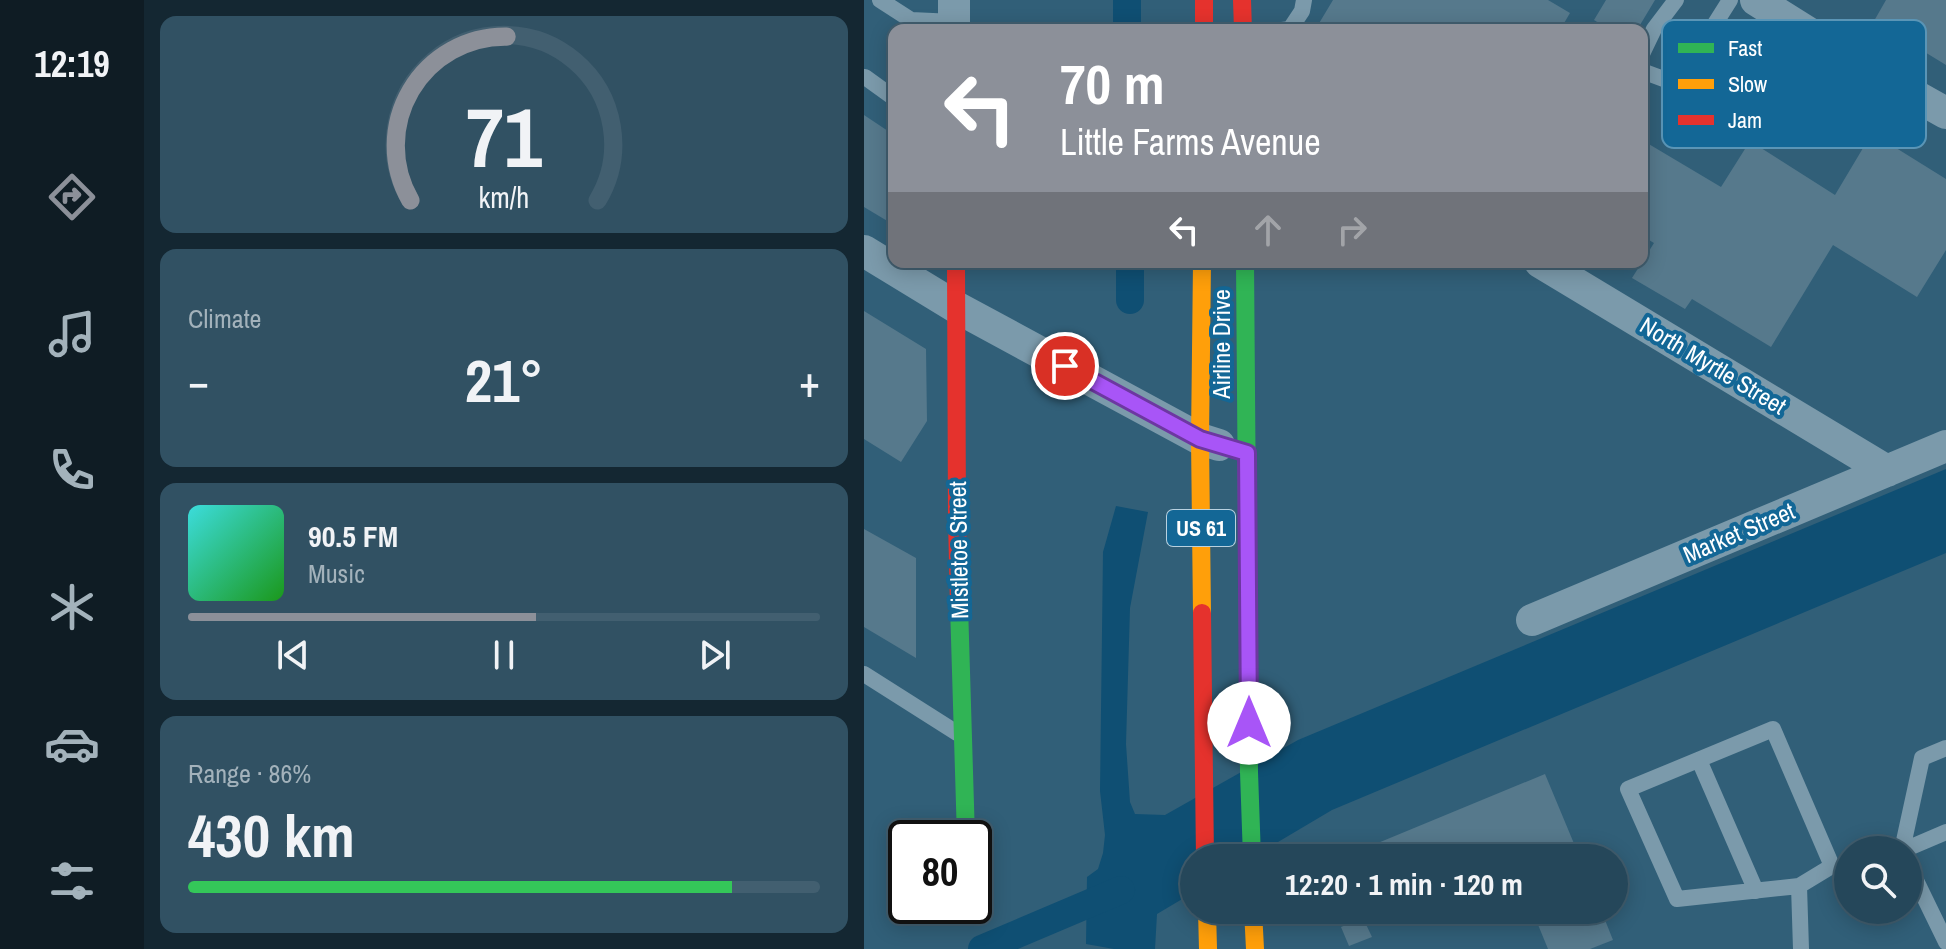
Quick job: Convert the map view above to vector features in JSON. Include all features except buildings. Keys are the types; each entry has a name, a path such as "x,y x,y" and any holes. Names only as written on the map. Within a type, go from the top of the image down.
{"main road":[{"path":"1204,0 1204,24"},
{"path":"1242,0 1243,24"},
{"name":"Mistletoe Street","path":"956,268 957,520 965,820"},
{"name":"Airline Drive","path":"1202,268 1200,439 1205,844"},
{"name":"Airline Drive","path":"1245,268 1252,844"},
{"path":"1207,924 1208,949"},
{"path":"1254,924 1255,949"}],"street":[{"path":"1756,0 1788,20"},
{"path":"1926,102 1946,113"},
{"path":"864,251 888,266"},
{"path":"892,268 956,307 1200,439 1247,453"},
{"name":"North Myrtle Street","path":"1550,268 1887,471"},
{"name":"Market Street","path":"1532,620 1946,446"}],"lane":[{"path":"880,0 911,20 954,17"},
{"path":"1294,24 1304,0"},
{"path":"1648,42 1676,0"},
{"path":"1717,20 1730,0"},
{"path":"865,77 888,94"},
{"path":"864,674 963,737"},
{"path":"1773,729 1832,866 1799,886 1677,899 1628,789 1773,729"},
{"path":"1906,836 1922,758 1946,748"},
{"path":"1699,760 1756,891"},
{"path":"1922,842 1946,832"},
{"path":"1799,886 1801,949"},
{"path":"1922,893 1946,942"}],"water":[{"path":"1946,469 1946,553 1332,810 1275,844 1180,844 1180,900 1157,914 1155,949 1114,949 1086,944 1087,877 1098,869 1105,835 1100,791 1103,552 1116,506 1148,512 1130,608 1126,744 1130,802 1135,814 1165,815 1298,740"}],"waterway":[{"path":"1127,0 1127,24"},
{"path":"1130,268 1130,300"},
{"path":"982,949 1121,890"}],"traffic: fast":[{"path":"1245,268 1252,844"},
{"path":"959,605 965,820"}],"traffic: slow":[{"path":"1202,268 1202,613"},
{"path":"1207,924 1208,949"},
{"path":"1254,924 1255,949"}],"traffic: jam":[{"path":"1204,0 1204,24"},
{"path":"1242,0 1243,24"},
{"path":"956,268 959,605"},
{"path":"1202,613 1205,844"}],"route":[{"path":"1065,366 1200,439 1247,453 1249,723"}]}
